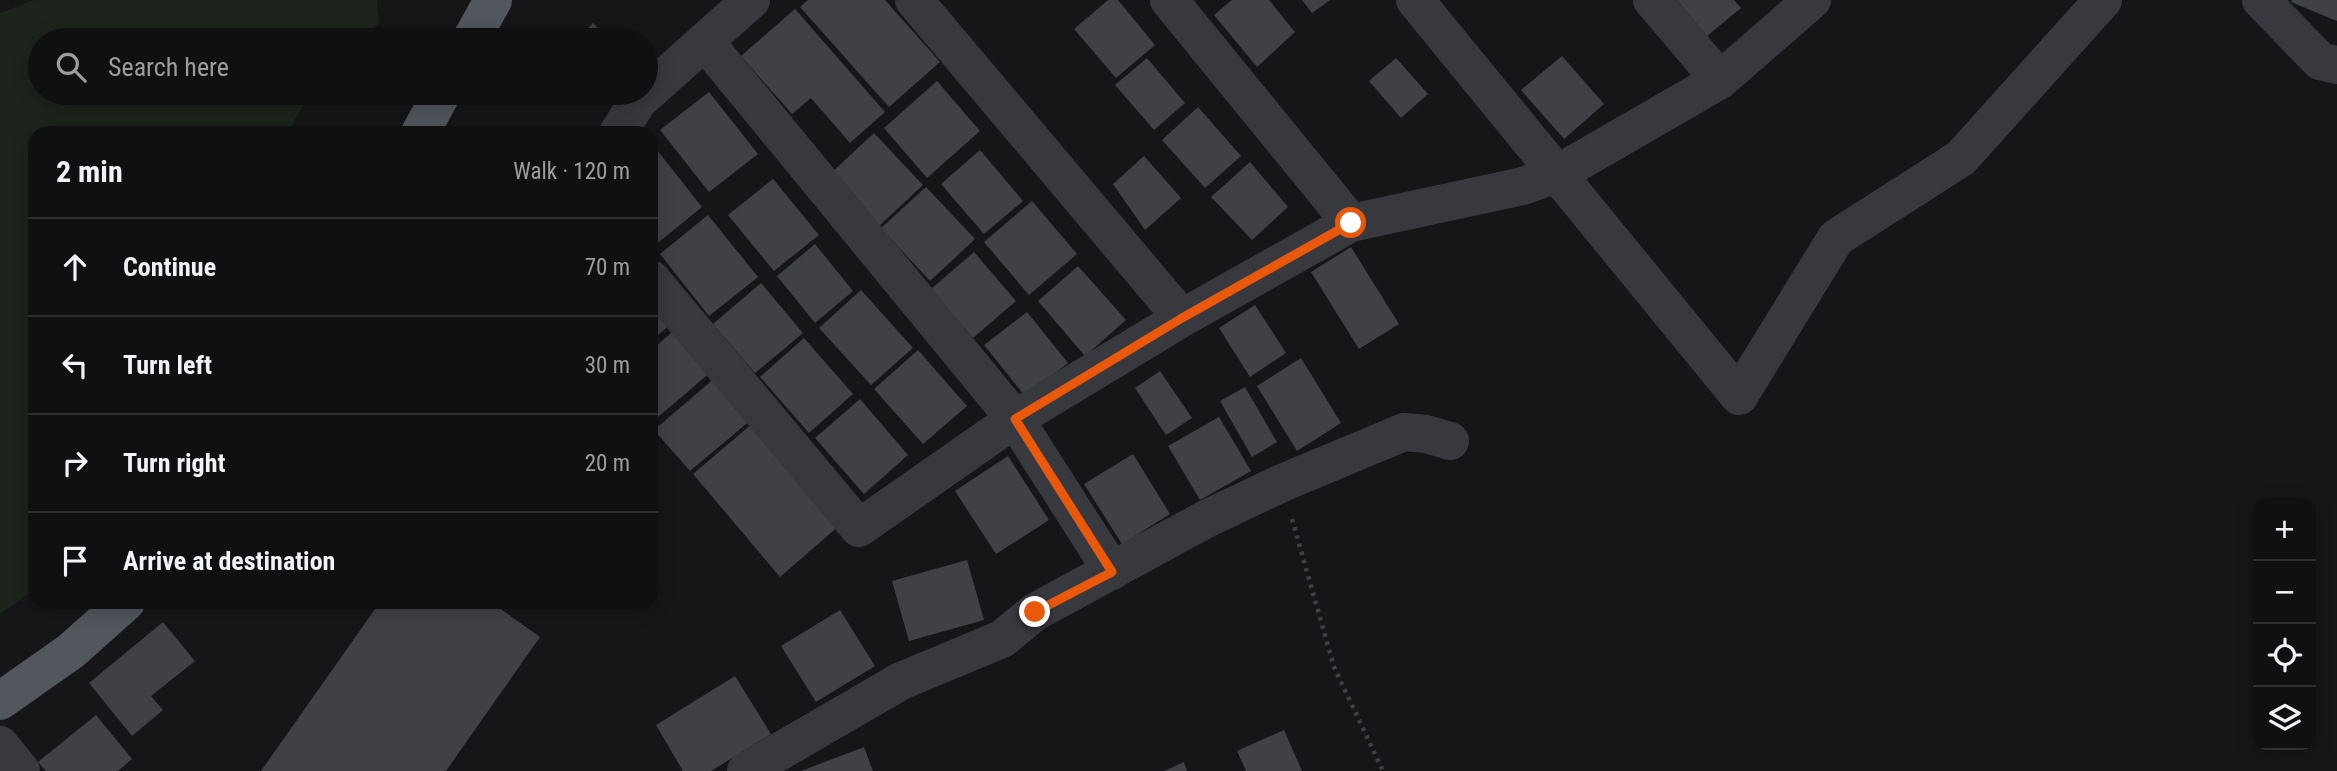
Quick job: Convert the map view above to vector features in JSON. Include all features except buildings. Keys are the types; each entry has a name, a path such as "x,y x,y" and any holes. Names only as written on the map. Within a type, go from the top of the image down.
{"main road":[{"path":"478,28 493,0"},
{"path":"424,126 435,105"},
{"path":"0,701 71,651 118,609"}],"street":[{"path":"658,84 751,0"},
{"path":"914,0 1182,318"},
{"path":"1169,0 1351,223"},
{"path":"1415,0 1739,396 1836,238 1961,158 2103,0"},
{"path":"1652,0 1720,80"},
{"path":"658,287 859,528 1015,419 1182,318 1351,223 1523,186 1559,173 1720,80 1812,0"},
{"path":"2261,0 2320,61 2337,65"},
{"path":"706,43 1015,419 1112,572"},
{"path":"622,126 636,105"},
{"path":"746,771 901,681 1002,639 1035,612 1206,519 1282,483 1404,432 1450,441"},
{"path":"0,745 21,771"}],"path":[{"path":"1282,483 1334,667 1383,771"}],"shaded area":[{"path":"34,0 377,0 379,23 374,28 28,28 28,105 304,105 291,126 28,126 28,594 0,614 0,13"}],"route":[{"path":"1035,612 1112,572 1015,419 1182,318 1351,223"}]}
